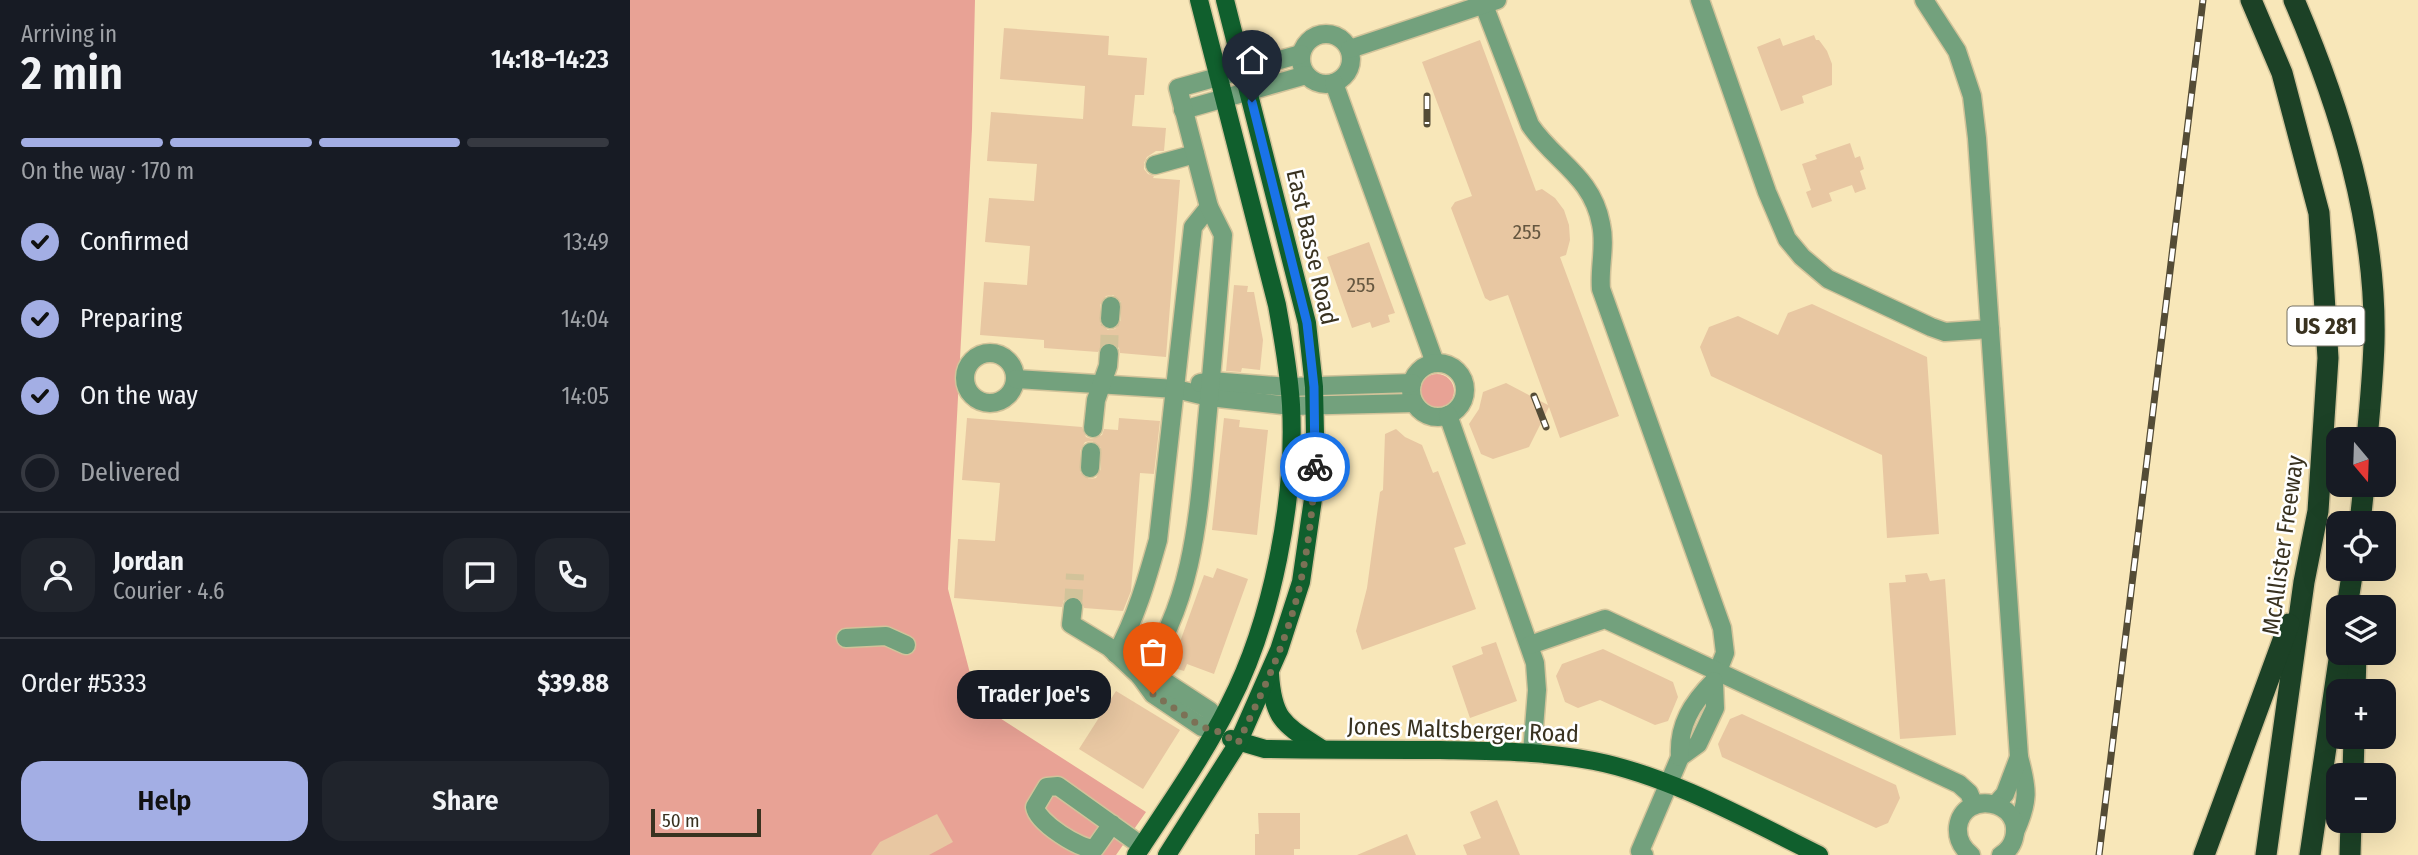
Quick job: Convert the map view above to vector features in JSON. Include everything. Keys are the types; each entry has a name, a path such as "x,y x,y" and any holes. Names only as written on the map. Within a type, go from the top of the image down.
{"highway":[{"name":"McAllister Freeway","path":"2251,0 2282,73 2319,213 2328,358 2318,511 2304,582 2266,855"},
{"name":"US 281","path":"2294,1 2329,86 2348,149 2367,238 2374,342 2368,427"},
{"path":"2204,855 2304,582"},
{"path":"2310,855 2338,665"},
{"path":"2350,855 2351,833"}],"main road":[{"name":"East Basse Road","path":"1139,851 1230,703 1266,607 1281,542 1290,469 1291,407 1286,353 1277,305 1199,0"},
{"name":"East Basse Road","path":"1167,855 1238,743 1270,672 1301,582 1315,465 1314,387 1307,323 1225,0"},
{"path":"1270,672 1272,698 1282,719 1322,749"},
{"name":"Jones Maltsberger Road","path":"1215,730 1238,743 1265,749 1532,753 1596,761 1640,773 1667,784 1739,815 1819,855"}],"lane":[{"path":"1700,0 1766,192 1787,239 1802,257 1828,279 1931,327 1945,332 1990,329"},
{"path":"1924,0 1957,51 1972,96 1978,151 2019,757 2026,784 2025,809 2012,843 2001,855"},
{"path":"1350,49 1487,2 1530,125 1584,183 1599,214 1603,238 1601,289 1722,628 1726,653 1716,677 1697,698 1679,737 1680,757 1640,851 1644,855"},
{"path":"1329,33 1345,41 1350,49 1352,60 1349,70 1343,78 1334,83 1314,81 1306,75 1300,61 1304,45 1311,38 1329,33"},
{"path":"1140,676 1154,658 1176,607 1194,547 1223,235 1209,207 1178,88 1301,54"},
{"path":"1183,110 1306,75"},
{"path":"1334,83 1435,363"},
{"path":"1154,165 1195,154"},
{"path":"1116,654 1144,590 1158,540 1193,227 1209,207"},
{"path":"1093,428 1096,400 1108,366 1109,353"},
{"path":"1435,363 1450,365 1457,370 1466,386 1462,404 1448,415 1433,416 1419,409 1411,393 1412,383 1420,369 1435,363"},
{"path":"1016,379 1176,389 1412,383"},
{"path":"1210,389 1291,407 1415,403"},
{"path":"1448,415 1535,663 1537,690 1532,753"},
{"path":"1073,607 1072,624 1116,654 1140,676 1164,681 1210,712 1215,730"},
{"path":"1530,645 1605,619 1716,677 1959,784 1969,793 1975,805"},
{"path":"846,638 886,636 906,645"},
{"path":"1996,804 2005,794 2019,757"},
{"path":"1972,855 1955,847 1959,821 1975,805 1987,802 2003,807 2012,818 2015,832"},
{"path":"1112,824 1139,851"}],"shaded area":[{"path":"630,0 975,0 972,129 948,589 978,704 1146,812 1116,855 630,855"},
{"path":"1437,374 1449,379 1454,391 1449,403 1437,408 1425,403 1420,391 1425,379"}],"building":[{"path":"1004,28 1109,36 1108,55 1147,58 1144,95 1135,95 1132,126 1166,128 1164,151 1156,151 1147,157 1144,169 1154,176 1153,178 1180,180 1166,357 1120,353 1119,348 1111,342 1104,343 1098,352 1044,348 1044,340 980,335 984,282 1027,285 1030,246 985,242 989,198 1034,201 1037,164 987,161 991,112 1083,119 1085,86 1000,79","holes":["1113,295 1121,302 1121,320 1115,329 1108,330 1100,323 1100,305 1106,296"]},
{"path":"1814,35 1827,51 1832,64 1832,85 1802,96 1804,103 1781,111 1757,47 1780,38 1783,46"},
{"path":"1480,40 1536,191 1542,189 1555,198 1564,210 1570,240 1566,255 1560,257 1619,416 1560,438 1549,407 1529,447 1493,459 1481,454 1469,424 1479,409 1483,392 1506,383 1548,405 1508,295 1490,301 1485,298 1451,208 1455,202 1472,196 1422,62"},
{"path":"1850,143 1855,158 1860,156 1864,169 1860,171 1866,189 1855,193 1852,185 1829,193 1832,201 1812,208 1806,192 1811,190 1802,164 1817,159 1815,155"},
{"path":"1369,242 1395,313 1388,315 1390,322 1372,328 1370,322 1352,328 1327,257"},
{"path":"1234,285 1248,286 1247,292 1254,292 1263,340 1260,370 1242,368 1241,372 1226,371"},
{"path":"1812,304 1927,357 1939,534 1887,538 1882,455 1711,376 1700,347 1709,327 1738,316 1778,335 1788,313"},
{"path":"967,418 1082,427 1086,437 1092,439 1102,435 1104,429 1118,430 1119,418 1160,421 1154,474 1140,473 1131,591 1123,611 1084,608 1080,598 1074,596 1064,600 1062,607 954,598 958,539 995,541 1000,483 962,480","holes":["1092,441 1101,448 1101,469 1096,478 1089,479 1080,472 1080,451 1085,442"]},
{"path":"1224,418 1240,420 1239,427 1268,430 1257,535 1212,530"},
{"path":"1396,429 1422,445 1433,473 1438,471 1466,544 1454,548 1476,609 1362,650 1356,631 1367,588 1380,492 1383,490 1385,434"},
{"path":"1217,568 1248,579 1214,674 1187,664 1184,671 1171,667 1204,575 1213,578"},
{"path":"1927,573 1930,581 1945,579 1956,735 1900,739 1889,583 1906,582 1905,575"},
{"path":"1496,642 1517,701 1470,718 1452,666 1483,654 1481,647"},
{"path":"1603,649 1673,682 1678,697 1668,721 1655,725 1600,700 1578,708 1565,702 1556,676 1562,664"},
{"path":"1116,691 1180,730 1143,789 1079,749"},
{"path":"1742,714 1896,785 1900,798 1888,823 1876,828 1722,757 1718,744 1730,719"},
{"path":"1497,800 1520,855 1467,855 1463,845 1481,838 1470,812"},
{"path":"1258,813 1300,813 1300,849 1294,849 1294,855 1255,855 1255,834 1259,834"},
{"path":"937,814 953,842 929,855 871,855 880,842"},
{"path":"1407,834 1416,855 1357,855"}],"tunnel":[{"path":"1109,353 1110,319"},
{"path":"1073,607 1075,574"}],"railway":[{"path":"2099,855 2203,0"},
{"path":"1427,96 1427,124"},
{"path":"1534,396 1546,427"}],"way so far":[{"path":"1153,694 1202,727 1215,730 1238,743 1279,650 1301,582 1315,467"}],"place":[{"name":"Trader Joe's","path":"1153,694"}],"route":[{"path":"1252,102 1307,323 1314,387 1315,467"}]}
